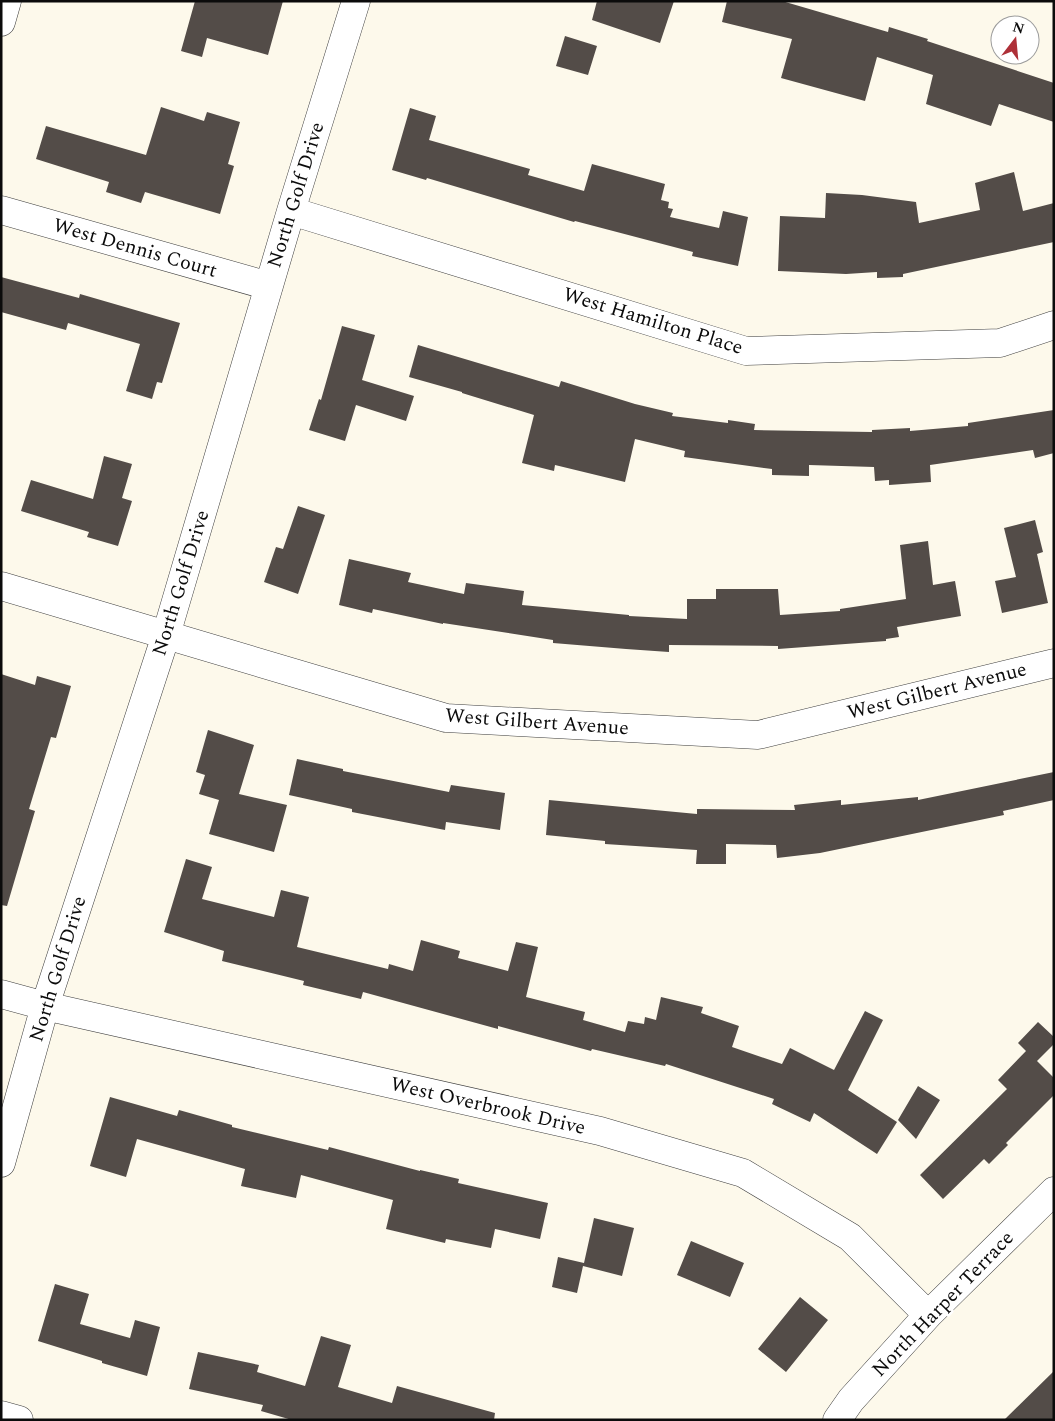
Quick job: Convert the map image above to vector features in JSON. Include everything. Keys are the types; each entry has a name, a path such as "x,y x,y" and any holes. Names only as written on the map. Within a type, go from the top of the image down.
{"street":[{"path":"1,22 7,1"},
{"name":"North Golf Drive","path":"1,1163 45,1006 166,635 291,211 356,1"},
{"name":"West Dennis Court","path":"1,210 269,286"},
{"name":"West Hamilton Place","path":"291,211 746,351 1000,343 1054,325"},
{"name":"West Gilbert Avenue","path":"1,586 446,718 758,735 1054,663"},
{"name":"West Overbrook Drive","path":"1,994 45,1006 600,1132 743,1173 850,1237 928,1316"},
{"name":"North Harper Terrace","path":"837,1420 852,1400 928,1316 1054,1191"},
{"path":"1,1415 18,1420"}],"building":[{"path":"195,1 283,1 268,55 207,38 202,57 181,51"},
{"path":"597,1 674,1 660,43 592,20"},
{"path":"727,1 782,1 888,32 889,27 990,62 990,65 1000,65 1054,83 1054,122 999,104 991,126 926,104 933,75 877,57 865,101 781,78 792,39 722,22"},
{"path":"565,36 597,46 588,75 556,66"},
{"path":"161,107 204,121 207,112 240,122 228,164 234,166 220,214 145,192 141,203 106,192 109,182 36,159 46,126 146,155"},
{"path":"410,108 436,116 429,140 530,169 528,175 584,191 592,164 665,184 661,200 669,202 668,208 673,209 670,217 719,228 723,211 748,217 738,266 692,256 693,252 574,222 427,178 426,180 392,170"},
{"path":"1014,172 1023,211 1054,203 1054,242 903,274 903,277 877,278 877,272 846,274 778,271 780,216 825,218 826,193 862,195 916,202 919,223 980,210 975,183"},
{"path":"1,277 79,298 80,294 180,323 162,383 157,382 152,399 126,391 140,344 68,323 66,330 1,312"},
{"path":"342,326 375,335 362,380 414,396 406,421 356,405 345,441 309,430 319,399 321,400"},
{"path":"418,345 559,387 561,381 635,404 673,413 672,416 728,423 728,420 755,424 754,430 872,432 872,430 910,428 910,431 968,426 968,423 1054,410 1054,453 1035,458 1033,450 930,465 931,482 889,485 889,480 875,481 874,467 809,465 809,476 772,475 772,469 684,457 685,451 635,439 625,482 555,465 554,471 522,463 534,415 409,377"},
{"path":"104,456 132,464 122,498 132,501 118,546 87,537 89,532 21,511 31,480 93,499"},
{"path":"298,506 325,515 298,594 264,582 276,547 283,549"},
{"path":"1035,520 1043,552 1037,554 1048,603 1002,613 995,581 1016,577 1004,528"},
{"path":"928,541 933,585 955,581 961,616 897,627 899,637 886,639 886,641 778,649 778,646 669,645 669,652 553,643 553,640 443,624 373,609 372,613 339,605 349,559 411,573 408,582 464,594 466,583 524,591 522,605 629,616 687,619 687,599 716,599 716,589 778,589 780,615 840,611 840,609 906,599 900,545"},
{"path":"1,674 35,685 37,676 71,686 56,738 51,737 29,809 35,811 7,906 1,905"},
{"path":"208,730 254,745 239,794 287,805 274,852 209,834 219,800 199,794 205,775 196,772"},
{"path":"297,759 343,769 343,771 449,792 451,785 505,793 500,830 446,822 445,830 352,812 352,809 289,795"},
{"path":"1054,772 1054,800 1003,811 1004,815 820,853 777,858 776,845 726,844 726,864 696,864 697,850 605,844 605,841 546,835 549,800 697,814 697,809 795,810 794,805 841,800 841,805 918,797 918,800"},
{"path":"186,859 212,867 202,899 274,917 281,890 309,897 297,947 388,969 389,964 413,971 421,940 460,951 458,958 508,971 516,942 538,947 526,997 585,1012 583,1020 625,1032 628,1021 644,1024 645,1017 656,1020 661,997 703,1007 701,1013 739,1026 732,1047 782,1064 790,1048 834,1070 865,1011 883,1020 848,1090 897,1122 877,1154 814,1113 810,1122 772,1104 774,1099 666,1064 665,1066 592,1049 591,1051 498,1026 498,1029 363,992 361,999 303,985 304,981 222,961 224,951 164,932"},
{"path":"1038,1022 1054,1037 1054,1044 1037,1061 1054,1078 1054,1095 1006,1143 1008,1145 989,1164 984,1159 943,1199 920,1175 1007,1089 998,1080 1026,1051 1018,1043"},
{"path":"918,1086 940,1100 916,1139 898,1120"},
{"path":"110,1097 177,1116 179,1110 232,1125 232,1127 328,1150 329,1147 420,1171 459,1179 458,1183 548,1203 540,1239 495,1229 491,1248 446,1239 445,1243 386,1229 393,1200 301,1175 296,1198 241,1186 245,1169 137,1139 126,1177 90,1166"},
{"path":"594,1218 634,1228 622,1276 583,1266 577,1293 552,1287 558,1257 584,1263"},
{"path":"691,1241 744,1263 730,1297 677,1275"},
{"path":"55,1284 89,1294 80,1324 130,1338 135,1320 160,1327 147,1376 38,1341"},
{"path":"800,1297 828,1320 786,1372 758,1349"},
{"path":"321,1336 351,1345 338,1387 392,1403 397,1386 495,1413 494,1420 292,1420 261,1411 263,1405 189,1389 198,1352 259,1365 257,1372 305,1386"},
{"path":"1054,1371 1054,1420 1004,1420"}]}
